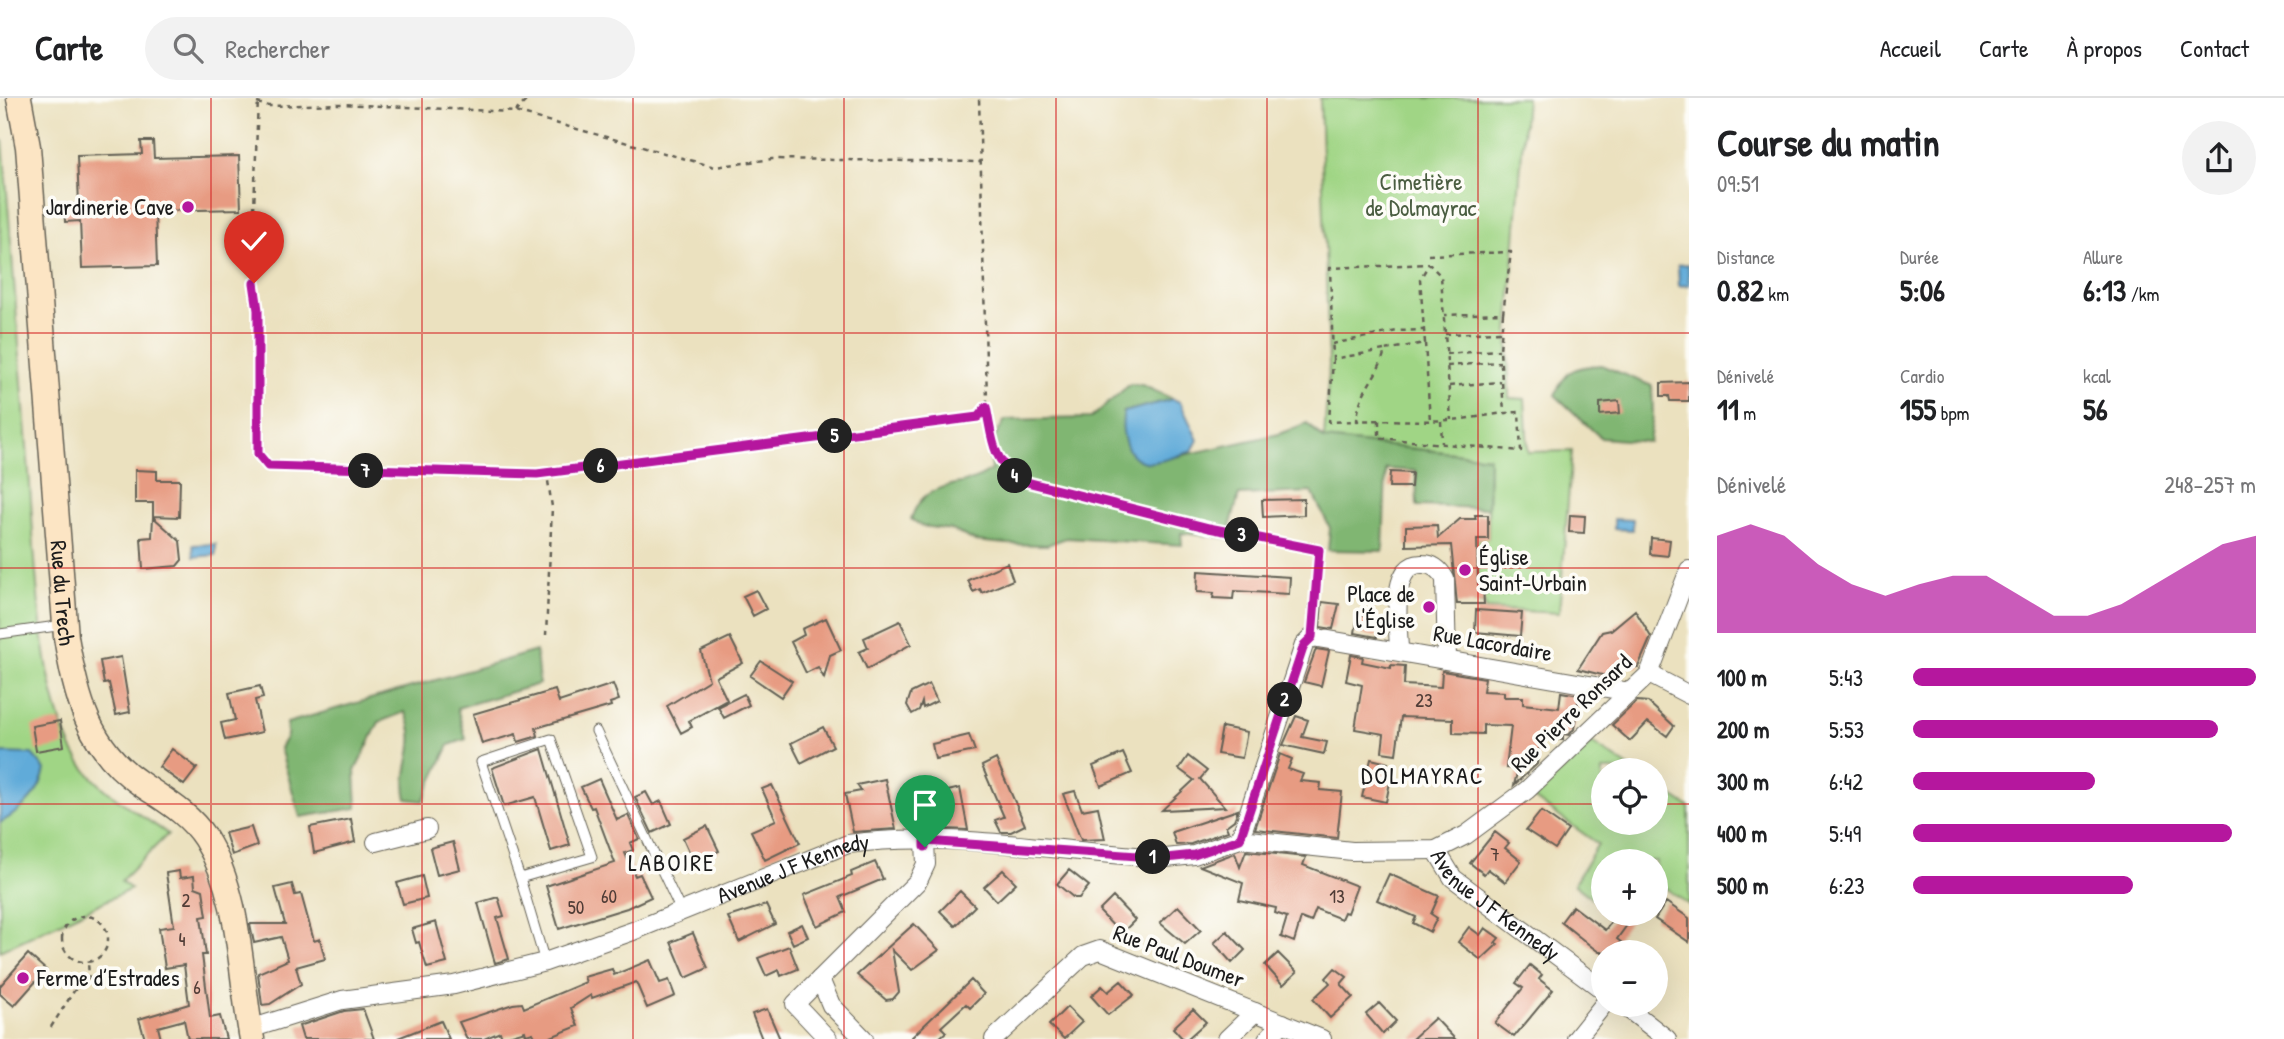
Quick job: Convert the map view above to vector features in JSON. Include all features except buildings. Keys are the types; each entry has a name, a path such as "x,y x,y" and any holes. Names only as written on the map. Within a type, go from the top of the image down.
{"street":[{"name":"Rue du Trech","path":"19,98 28,147 65,624 75,690 81,711 98,742 125,773 192,822 219,863 231,902 251,1034"},
{"path":"1399,651 1399,583 1404,572 1421,563 1433,566 1445,579 1447,660"},
{"name":"Rue Pierre Ronsard","path":"1436,850 1466,835 1527,790 1649,674 1689,570"},
{"name":"Rue Lacordaire","path":"1312,637 1630,692"},
{"path":"1240,839 1304,645 1312,637"},
{"path":"1649,674 1689,695"},
{"path":"376,842 427,829"},
{"name":"Avenue J F Kennedy","path":"251,1034 342,1000 454,985 545,962 681,911 830,848 877,840 1166,858 1194,855 1240,839 1352,851 1436,850 1452,878 1591,981"},
{"path":"828,1039 795,1004 918,881 926,864 925,841"},
{"name":"Rue Paul Doumer","path":"994,1039 1092,950 1121,958 1255,1012"},
{"path":"820,979 831,1004 864,1039"},
{"path":"1227,1039 1255,1012 1322,1039"},
{"path":"1576,1039 1594,1017"},
{"path":"1639,1017 1667,1039"},
{"path":"1267,1039 1283,1023"}],"lane":[{"path":"1312,637 1319,550"},
{"path":"0,635 65,624"},
{"path":"596,731 681,911"},
{"path":"520,878 592,858 551,738 481,762 545,962"}],"path":[{"path":"254,210 258,98"},
{"path":"515,112 529,98"},
{"path":"978,98 986,407 994,448 1001,466 1019,480 1209,528 1319,550"},
{"path":"257,103 269,106 340,104 515,112 715,167 772,159 980,162"},
{"path":"1428,255 1510,252 1500,332 1504,413"},
{"path":"1429,264 1420,279 1430,421"},
{"path":"1379,420 1379,438 1521,452 1519,412 1504,413 1451,420 1441,421 1379,420 1329,422 1333,359 1330,268 1429,264 1441,276 1451,420"},
{"path":"254,283 258,310 258,454 268,466 537,474 978,417 986,407"},
{"path":"1444,315 1503,313"},
{"path":"1332,344 1397,331 1424,330"},
{"path":"1445,334 1500,332"},
{"path":"1333,359 1425,343"},
{"path":"1357,421 1358,402 1376,375 1385,350"},
{"path":"1447,354 1500,350"},
{"path":"1447,366 1501,362"},
{"path":"1449,386 1502,382"},
{"path":"1441,421 1442,444"},
{"path":"537,474 548,481 552,507 547,635"},
{"path":"86,915 100,920 108,933 106,949 88,962 68,954 62,940 63,932 71,920 86,915"},
{"path":"51,1027 74,991 89,977 88,962"}],"green space":[{"name":"Cimetière de Dolmayrac","path":"1320,98 1526,98 1508,332 1509,398 1525,399 1528,452 1572,451 1559,613 1485,609 1485,604 1475,604 1483,584 1478,584 1477,539 1488,538 1489,457 1324,439 1329,365"},
{"path":"0,141 3,141 37,586 54,697 64,729 84,768 105,790 168,834 121,881 131,889 0,951"},
{"path":"1601,365 1652,386 1653,416 1649,442 1601,438 1555,395 1563,380 1572,371"},
{"path":"1130,384 1142,385 1173,399 1123,412 1166,459 1279,434 1307,423 1324,439 1489,457 1488,508 1417,506 1416,471 1386,469 1383,551 1328,550 1330,528 1312,492 1239,495 1227,538 1181,533 1182,545 1066,538 1047,545 1006,544 975,541 952,530 922,526 911,519 917,505 935,490 969,481 991,470 989,447 1005,420 1091,418"},
{"path":"536,651 539,684 457,708 466,739 449,745 423,801 407,799 405,787 411,735 405,712 379,722 355,771 357,808 300,817 280,748 287,736 287,723"},
{"path":"1592,743 1615,758 1591,758 1591,835 1668,835 1668,793 1689,807 1689,905 1668,890 1668,849 1595,849 1598,844 1532,797"},
{"path":"1591,856 1591,897 1574,884"}],"water":[{"path":"1688,264 1689,285 1679,286 1678,265"},
{"path":"1173,399 1180,402 1198,440 1192,451 1153,462 1136,458 1126,446 1124,412"},
{"path":"1614,519 1633,520 1633,530 1614,529"},
{"path":"216,544 216,555 194,557 193,545"},
{"path":"0,753 32,754 45,769 35,794 0,823"}],"place":[{"name":"Jardinerie Cave","path":"188,207"},
{"name":"Église Saint-Urbain","path":"1465,570"},
{"name":"Place de l'Église","path":"1429,607"},
{"name":"Ferme d’Estrades","path":"23,978"}],"district":[{"name":"DOLMAYRAC","path":"1423,776"},
{"name":"LABOIRE","path":"672,863"}],"route":[{"path":"254,283 258,310 258,454 261,461 268,466 279,469 537,474 978,417 986,407 994,448 1001,466 1019,480 1209,528 1319,550 1312,637 1307,639 1304,645 1240,839 1181,858 925,841 925,847"}]}
